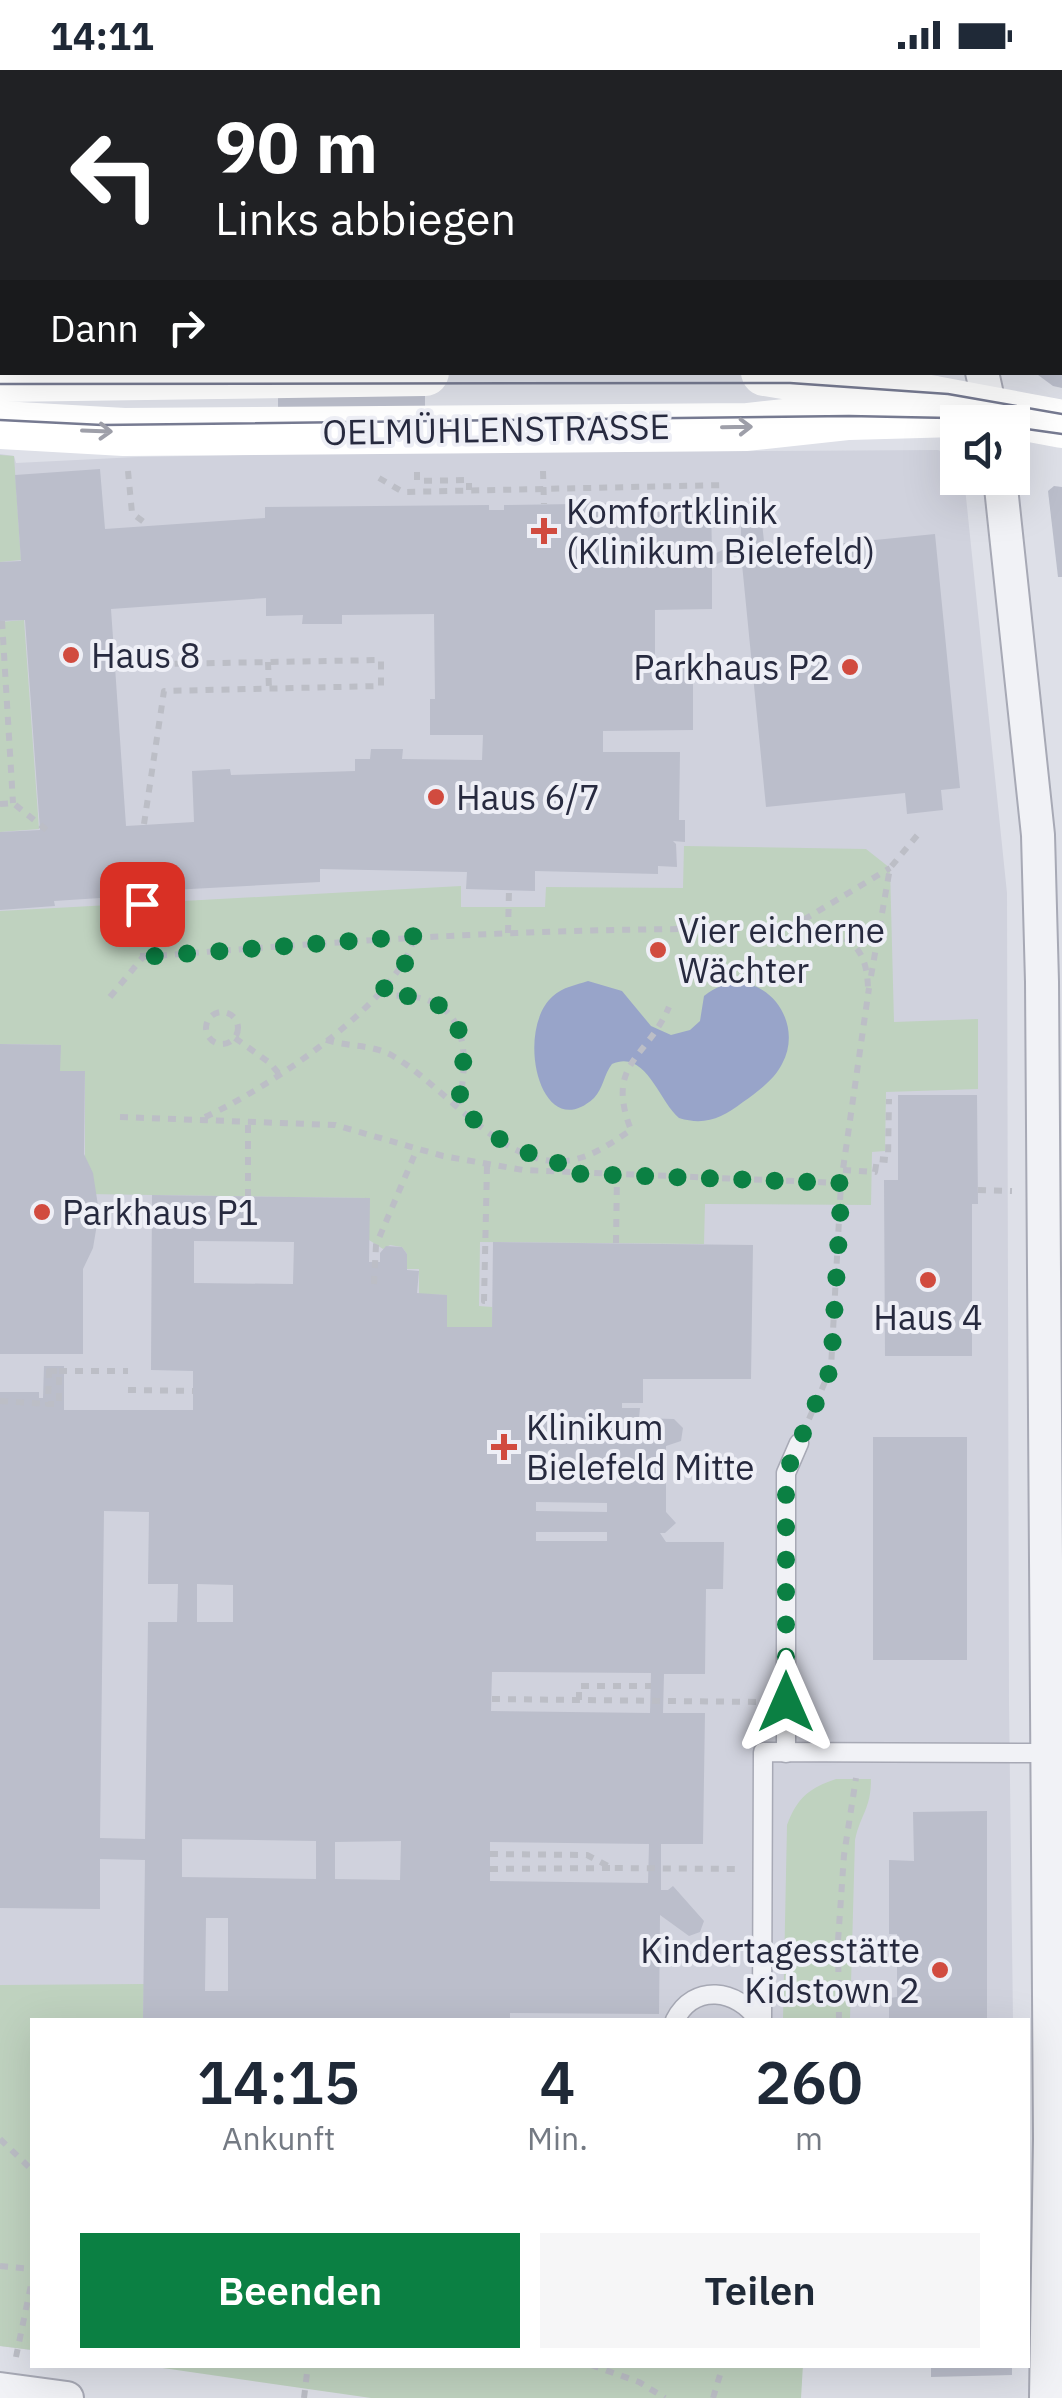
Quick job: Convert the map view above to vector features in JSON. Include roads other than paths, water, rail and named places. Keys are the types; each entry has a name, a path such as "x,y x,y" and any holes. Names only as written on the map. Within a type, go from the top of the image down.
{"street":[{"name":"OELMÜHLENSTRASSE","path":"0,378 212,375"},
{"name":"OELMÜHLENSTRASSE","path":"788,375 989,402 1062,424"},
{"name":"OELMÜHLENSTRASSE","path":"0,424 124,432 747,427 989,402"},
{"path":"1002,495 1038,834 1042,982 1050,2139 1046,2398"},
{"path":"6,2390 68,2398"}],"lane":[{"path":"786,1752 786,1473 799,1443"},
{"path":"760,2018 763,1752 1047,1753"},
{"path":"677,2018 690,2001 705,1994 737,1998 758,2018"}],"water":[{"path":"588,981 622,991 651,1026 671,1035 690,1030 700,1021 704,996 723,986 741,983 758,988 772,997 788,1028 782,1064 754,1094 728,1112 705,1121 679,1118 643,1070 624,1061 612,1064 594,1098 575,1109 559,1108 547,1096 539,1078 535,1033 541,1012 553,996"}],"tram line":[{"path":"0,384 790,383 948,394 1062,414"},
{"path":"0,420 102,425 940,418"},
{"path":"1030,430 1062,434"}],"place":[{"name":"Komfortklinik (Klinikum Bielefeld)","path":"544,531"},
{"name":"Haus 8","path":"71,655"},
{"name":"Parkhaus P2","path":"850,667"},
{"name":"Haus 6/7","path":"436,797"},
{"name":"Vier eicherne Wächter","path":"658,950"},
{"name":"Parkhaus P1","path":"42,1212"},
{"name":"Haus 4","path":"928,1280"},
{"name":"Klinikum Bielefeld Mitte","path":"504,1447"},
{"name":"Kindertagesstätte Kidstown 2","path":"940,1970"}]}
